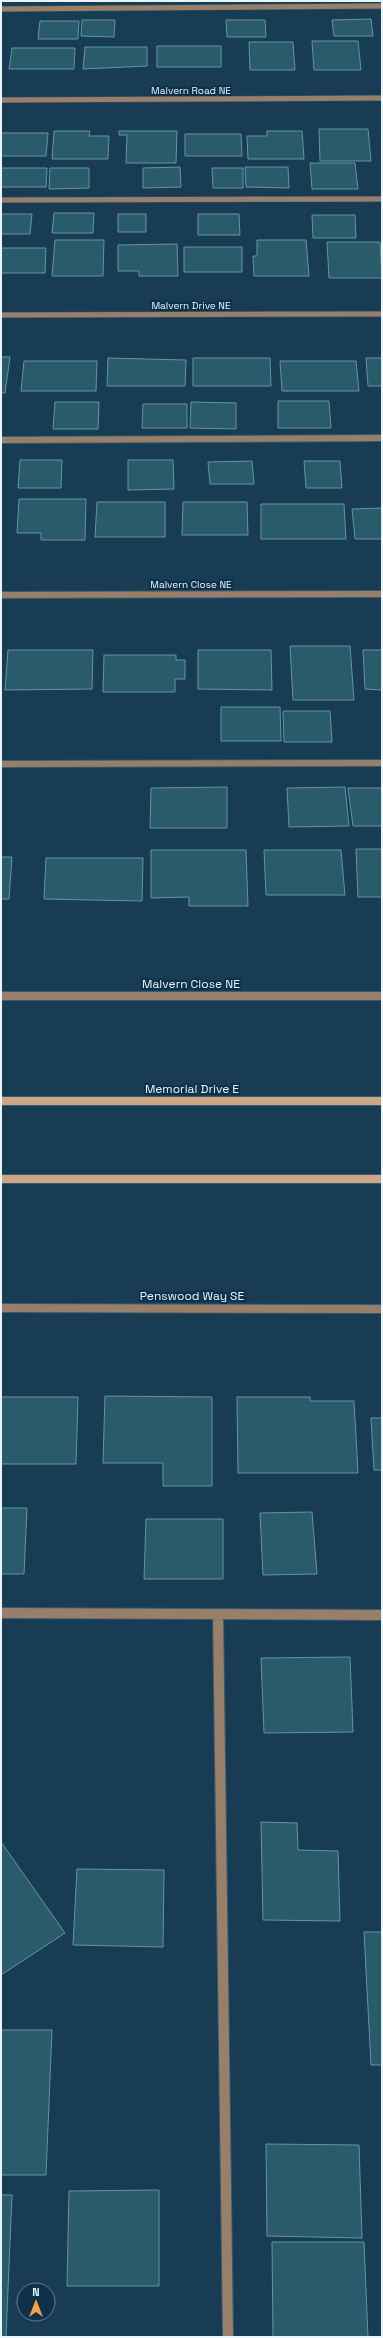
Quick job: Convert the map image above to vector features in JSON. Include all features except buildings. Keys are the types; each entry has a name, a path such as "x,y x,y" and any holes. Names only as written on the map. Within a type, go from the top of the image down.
{"main road":[{"name":"Memorial Drive E","path":"1,1101 382,1102"},
{"path":"1,1179 382,1179"}],"street":[{"path":"1,9 382,6"},
{"name":"Malvern Road NE","path":"1,100 382,98"},
{"path":"1,200 382,199"},
{"name":"Malvern Drive NE","path":"1,315 382,314"},
{"path":"1,440 382,438"},
{"name":"Malvern Close NE","path":"1,595 382,594"},
{"path":"1,764 382,763"},
{"name":"Malvern Close NE","path":"1,996 382,996"},
{"name":"Penswood Way SE","path":"1,1308 382,1309"},
{"path":"1,1613 382,1615"},
{"path":"218,1614 228,2337"}]}
